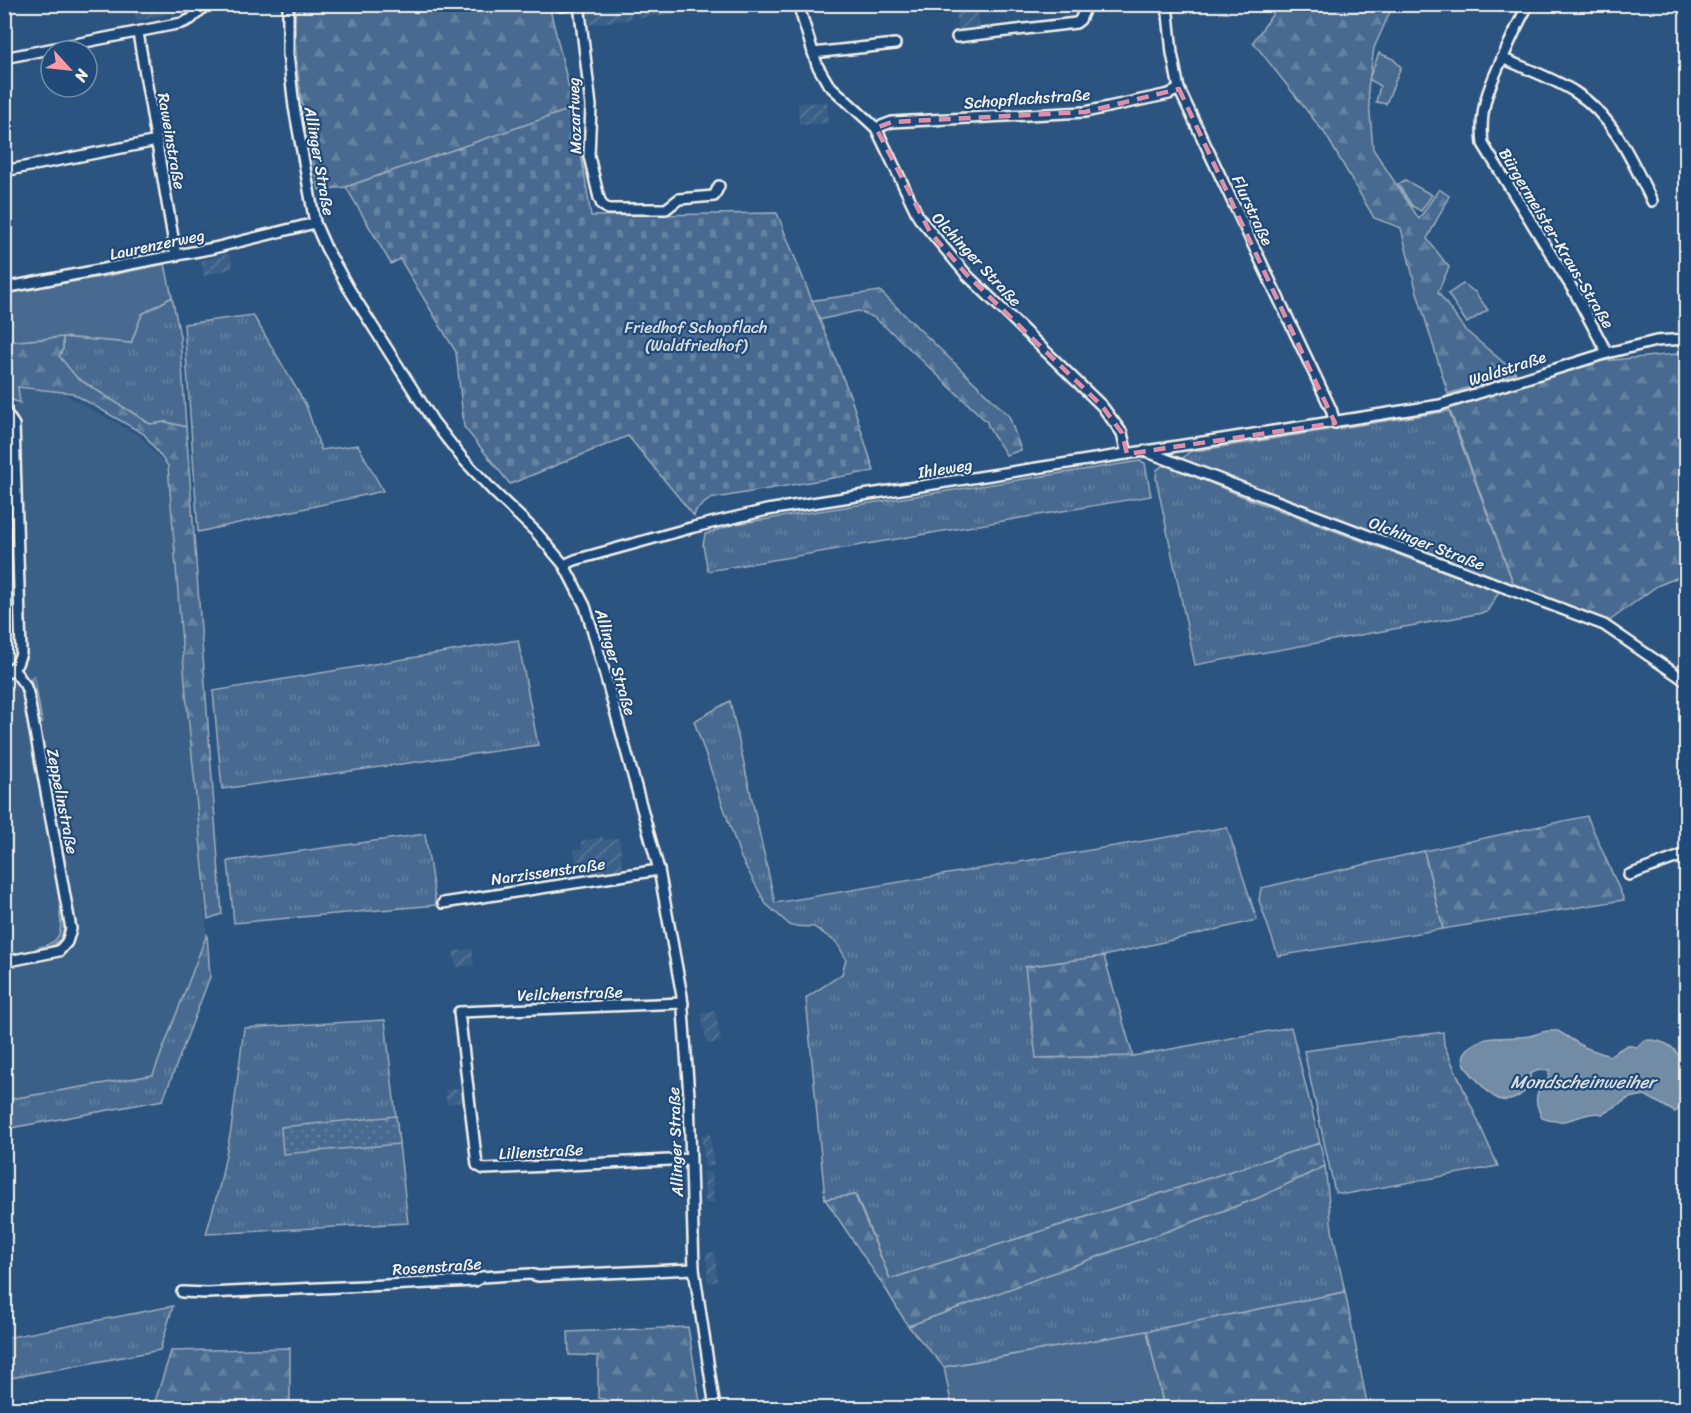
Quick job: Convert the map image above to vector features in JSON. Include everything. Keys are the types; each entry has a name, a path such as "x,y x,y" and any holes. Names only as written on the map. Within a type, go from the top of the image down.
{"street":[{"path":"4,58 138,33 191,19 207,4"},
{"name":"Allinger Straße","path":"288,4 288,54 294,107 315,223 339,271 433,421 494,492 536,532 564,565 585,606 596,642 658,870 683,1003 694,1269 715,1408"},
{"path":"561,6 577,4"},
{"name":"Mozartweg","path":"577,4 591,106 589,156 602,205 608,209 666,209 680,199 714,196 720,186"},
{"name":"Olchinger Straße","path":"798,4 817,65 828,84 876,128 919,218 967,275 1102,406 1122,433 1127,454"},
{"path":"957,37 1076,23 1080,20 1087,4"},
{"name":"Flurstraße","path":"1167,4 1172,53 1179,89 1331,409 1335,423"},
{"name":"Bürgermeister-Kraus-Straße","path":"1529,4 1510,38 1489,87 1481,126 1483,144 1575,293 1607,353"},
{"name":"Raweinstraße","path":"138,33 176,255"},
{"path":"813,53 895,44"},
{"path":"1502,58 1576,93 1600,114 1625,145 1652,201"},
{"name":"Schopflachstraße","path":"876,128 892,122 1085,111 1169,94 1179,89"},
{"path":"4,171 157,141"},
{"name":"Laurenzerweg","path":"4,288 214,248 315,223"},
{"name":"Waldstraße","path":"1335,423 1440,405 1607,353 1656,341 1686,339"},
{"path":"4,410 14,425 21,653 17,664 9,672"},
{"name":"Ihleweg","path":"564,565 694,527 767,510 1335,423"},
{"name":"Olchinger Straße","path":"1148,452 1604,626 1686,681"},
{"name":"Zeppelinstraße","path":"4,962 55,953 67,942 71,929 28,693 25,684 9,672"},
{"path":"1629,875 1686,854"},
{"name":"Narzissenstraße","path":"442,903 658,870"},
{"name":"Veilchenstraße","path":"459,1012 683,1003"},
{"name":"Lilienstraße","path":"459,1012 477,1165 484,1169 690,1159"},
{"name":"Rosenstraße","path":"182,1292 214,1293 475,1281 482,1277 530,1274 538,1276 694,1269"}],"highlighted area":[{"path":"1179,89 1335,423 1127,454 1122,433 1102,406 967,275 930,232 876,128 892,122 1085,112"}],"shaded area":[{"path":"133,5 162,5 164,15 137,21"},
{"path":"679,5 680,13 638,18 636,6"},
{"path":"684,5 732,5 733,7 685,13"},
{"path":"955,5 977,5 981,34 959,37"},
{"path":"630,7 631,19 585,25 583,13"},
{"path":"827,102 828,123 799,125 798,103"},
{"path":"230,253 233,268 204,276 201,261"},
{"path":"18,387 58,391 140,436 167,467 207,934 153,1075 5,1100 4,409 20,403"},
{"path":"603,837 604,840 619,838 623,870 587,875 585,866 577,867 574,850 582,849 581,841"},
{"path":"472,949 474,965 456,967 453,951"},
{"path":"715,1011 721,1042 707,1044 701,1013"},
{"path":"461,1088 463,1102 447,1104 445,1090"},
{"path":"710,1134 714,1166 705,1167 701,1135"},
{"path":"704,1172 712,1172 714,1203 705,1203"},
{"path":"715,1252 717,1281 708,1283 706,1253"}],"green space":[{"path":"296,5 549,5 574,108 346,187 319,190 298,74"},
{"path":"1279,5 1393,5 1374,48 1368,89 1373,149 1419,219 1439,189 1449,196 1427,239 1449,267 1438,292 1465,330 1516,373 1448,394 1416,289 1401,228 1374,218 1326,135 1253,42"},
{"path":"1379,53 1393,59 1401,67 1386,104 1376,102 1380,86 1369,79"},
{"name":"Friedhof Schopflach (Waldfriedhof)","path":"574,108 591,216 777,213 851,398 874,471 710,499 696,510 694,516 628,436 510,484 464,427 456,352 400,259 391,264 346,187"},
{"path":"1405,180 1432,195 1421,211 1412,206 1398,184"},
{"path":"165,264 172,297 142,314 131,343 63,337 5,342 5,293"},
{"path":"1463,284 1475,292 1488,310 1467,323 1448,294"},
{"path":"880,291 1009,416 1021,450 1006,455 990,431 987,422 873,317 858,311 810,322 809,301"},
{"path":"172,297 180,336 186,427 166,422 150,424 77,378 58,356 63,349 63,337 131,343 142,314"},
{"path":"253,315 306,405 321,450 358,445 383,491 198,532 184,324"},
{"path":"63,337 63,349 59,356 77,378 150,424 166,422 186,427 222,914 208,919 186,694 168,466 144,434 72,393 18,387 20,403 5,397 5,342"},
{"path":"1686,353 1686,574 1657,586 1608,622 1514,585 1449,408 1602,361"},
{"path":"1449,411 1514,585 1183,458 1189,452"},
{"path":"1140,461 1145,463 1151,496 708,571 703,545 705,534 735,524"},
{"path":"1162,466 1169,466 1254,501 1499,592 1487,612 1195,665 1156,478 1157,470"},
{"path":"518,640 538,745 222,789 213,691"},
{"path":"34,676 42,723 38,721 31,678"},
{"path":"730,701 775,903 1227,827 1257,920 1104,956 1026,967 1037,1058 1133,1056 1291,1027 1320,1143 890,1279 856,1195 825,1199 806,998 842,974 846,959 837,943 814,927 791,926 766,904 741,858 694,721"},
{"path":"1587,816 1624,900 1443,929 1424,851"},
{"path":"425,834 436,905 234,923 228,861"},
{"path":"1424,851 1443,929 1278,956 1259,900 1261,888"},
{"path":"60,913 64,914 61,938 40,951 37,948 50,944 58,937 61,927"},
{"path":"207,934 210,977 163,1100 5,1129 5,1100 153,1075"},
{"path":"1104,956 1133,1056 1036,1058 1025,967"},
{"path":"385,1020 408,1223 206,1234 220,1184 231,1130 244,1028"},
{"path":"1443,1032 1444,1045 1498,1166 1346,1194 1335,1192 1304,1051"},
{"path":"396,1116 399,1144 283,1154 281,1127"},
{"path":"1320,1143 1325,1166 1258,1198 908,1326 825,1199 855,1195 890,1279"},
{"path":"1325,1166 1332,1230 1345,1292 1147,1331 944,1367 908,1326 1258,1198"},
{"path":"1345,1292 1368,1408 1164,1408 1147,1331"},
{"path":"173,1306 160,1350 5,1379 5,1338"},
{"path":"688,1327 701,1408 614,1408 607,1400 598,1398 598,1356 569,1355 568,1332"},
{"path":"1147,1331 1164,1408 952,1408 944,1367"},
{"path":"290,1348 290,1408 153,1408 171,1351"}],"water":[{"name":"Mondscheinweiher","path":"1547,1031 1558,1031 1584,1047 1609,1056 1627,1045 1637,1047 1644,1040 1668,1044 1675,1051 1684,1068 1686,1103 1675,1112 1645,1095 1629,1098 1603,1114 1596,1113 1568,1120 1552,1121 1542,1118 1537,1106 1537,1095 1549,1077 1549,1070 1538,1070 1530,1074 1530,1086 1516,1098 1503,1100 1491,1094 1465,1065 1466,1051 1480,1041 1529,1036"}]}
